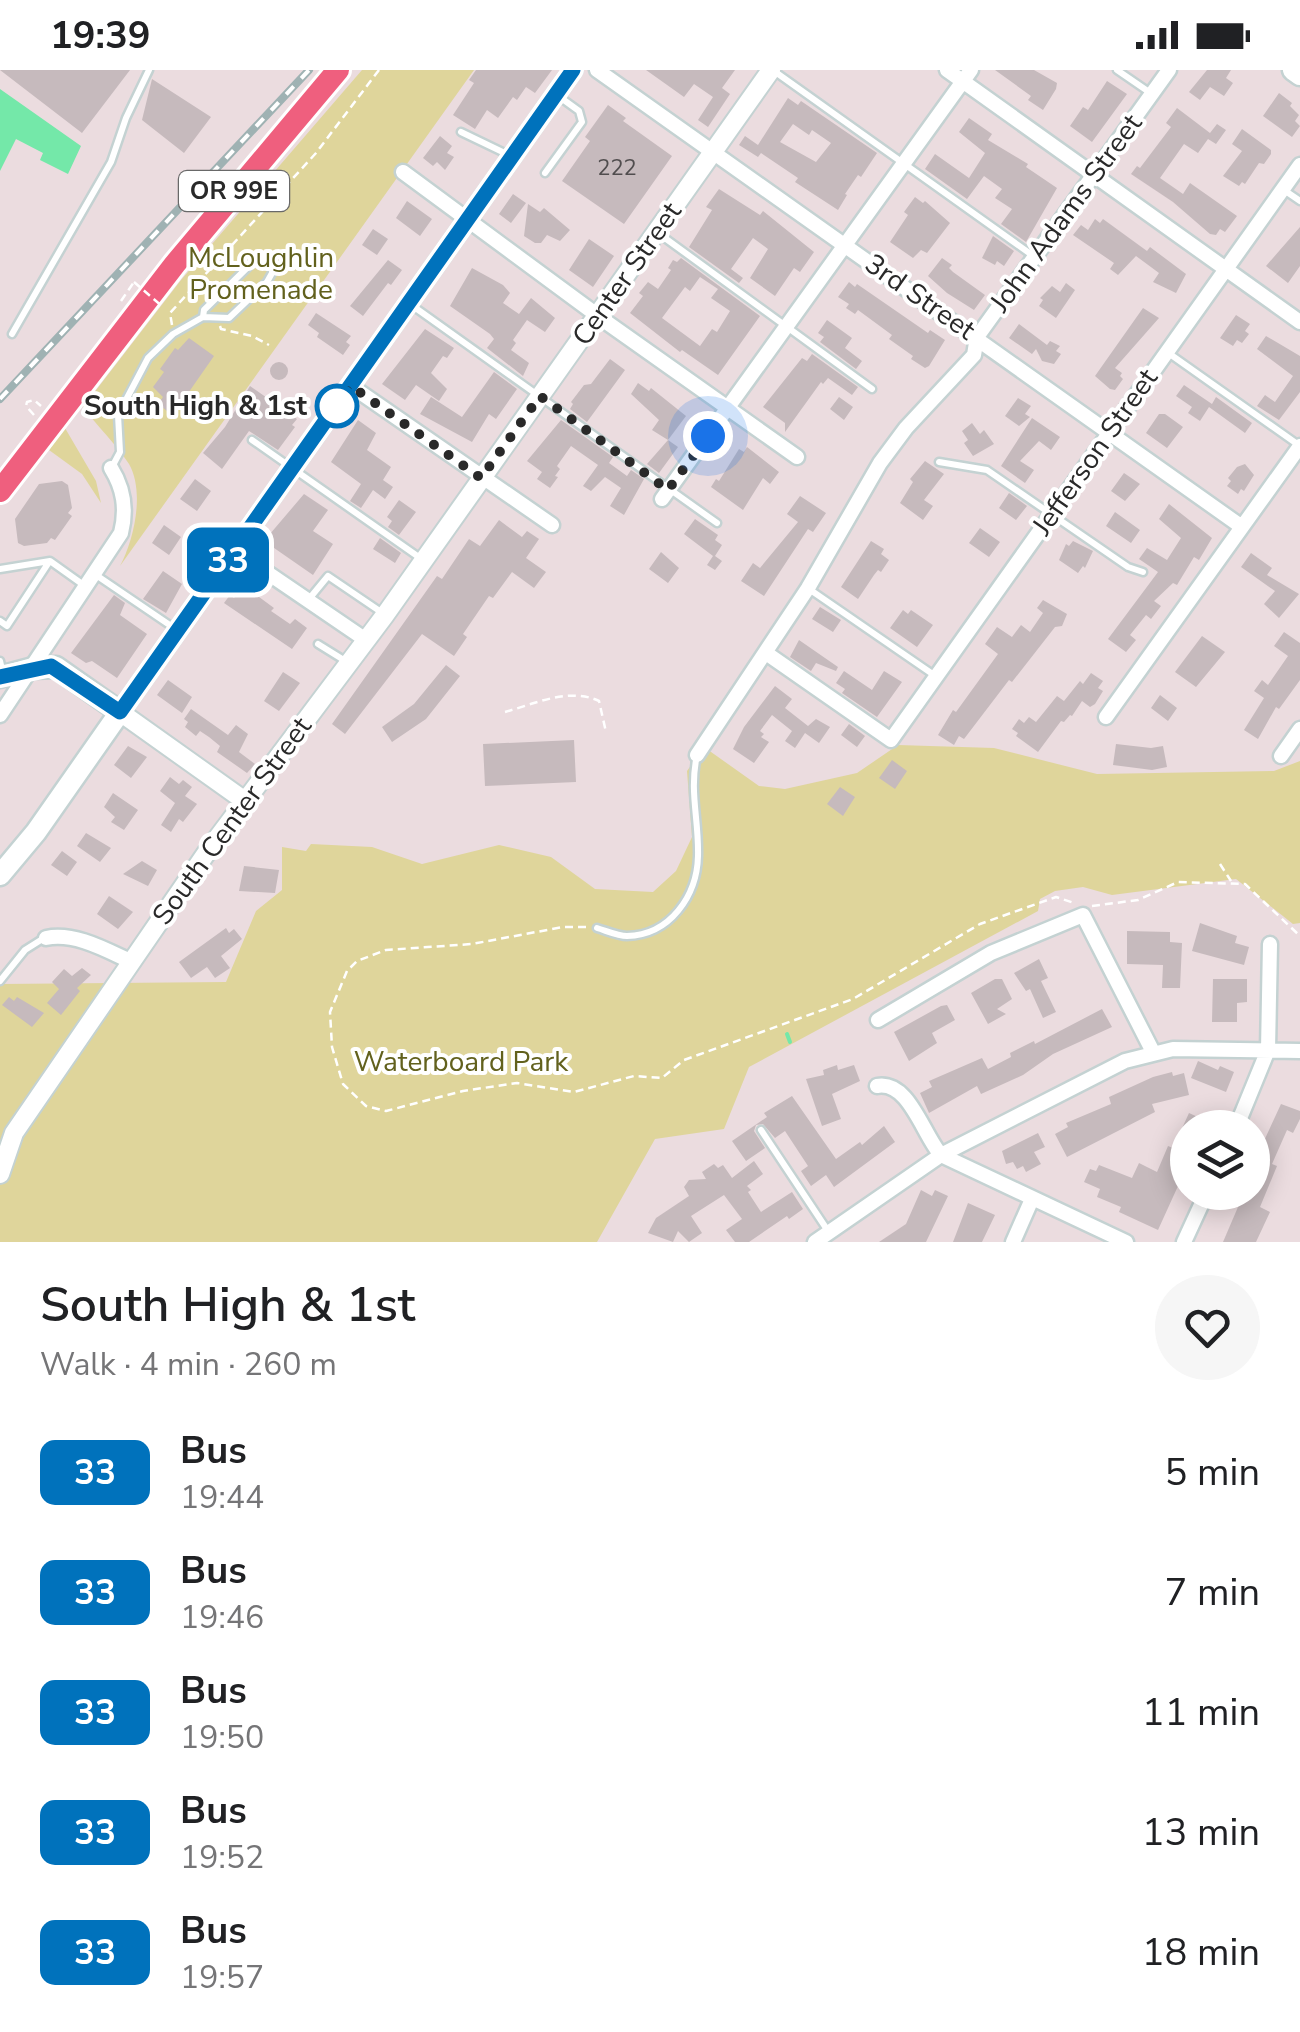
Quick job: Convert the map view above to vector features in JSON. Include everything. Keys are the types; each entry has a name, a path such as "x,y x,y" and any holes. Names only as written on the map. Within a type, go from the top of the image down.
{"highway":[{"name":"OR 99E","path":"0,491 175,264 338,70"}],"main road":[{"path":"1294,70 1300,75"},
{"path":"0,875 36,832 120,712 60,669 51,666 1,671"}],"street":[{"path":"244,800 120,712 574,70"},
{"name":"3rd Street","path":"597,70 1242,526"},
{"name":"Center Street","path":"481,478 772,70"},
{"path":"947,70 967,76 1093,174 1300,322"},
{"name":"John Adams Street","path":"696,755 808,588 880,463 906,428 974,356 977,337 1169,70"},
{"path":"665,495 967,76"},
{"name":"Jefferson Street","path":"766,653 891,740 1300,164"},
{"path":"403,172 797,457"},
{"path":"351,386 552,525"},
{"path":"1106,717 1300,446"},
{"path":"0,714 116,543 123,524 123,492 112,468"},
{"name":"South Center Street","path":"1,1163 14,1134 244,800 349,664 481,478"},
{"path":"234,550 366,640"},
{"path":"1281,756 1300,729"},
{"path":"878,1020 991,953 1081,911 1153,1052"},
{"path":"46,938 62,936 84,941 132,962"},
{"path":"1243,1110 1268,1050 1270,944"},
{"path":"815,1242 942,1155 1113,1066 1153,1052 1185,1048 1300,1051"},
{"path":"878,1086 893,1086 902,1093 942,1155 1126,1242"},
{"path":"1013,1242 1032,1199"},
{"path":"1184,1242 1199,1210"}],"lane":[{"path":"12,334 111,162 149,70"},
{"path":"772,70 1035,257"},
{"path":"1118,70 1152,94"},
{"path":"545,173 582,122 579,111 556,95"},
{"path":"461,132 512,157"},
{"path":"1282,189 1300,201"},
{"path":"657,232 872,389"},
{"path":"112,468 120,452 118,415 148,358 174,334 202,317 229,318 268,282 276,266 266,258 252,263 204,310 202,317"},
{"path":"410,303 540,396 665,495 717,523"},
{"path":"1166,352 1300,446"},
{"path":"252,440 424,560"},
{"path":"939,462 987,470 1050,516 1128,567 1143,572"},
{"path":"0,621 7,626 50,562"},
{"path":"0,570 50,562 177,630"},
{"path":"308,600 328,576 384,615"},
{"path":"808,588 936,676"},
{"path":"318,644 349,664"},
{"path":"597,928 624,936 652,932 679,912 698,861 691,788 696,755"},
{"path":"0,981 32,944 46,938"},
{"path":"761,1130 829,1232"}],"path":[{"path":"170,313 316,153 379,70"},
{"path":"124,304 120,300 134,282 170,313 174,334"},
{"path":"221,329 270,345"},
{"path":"34,415 27,402 34,400 42,407"},
{"path":"504,712 585,694 599,701 606,732"},
{"path":"1220,864 1231,882"},
{"path":"597,928 564,927 472,944 386,950 357,962 347,971 330,1012 332,1047 348,1092 366,1106 386,1111 463,1091 516,1084 574,1092 634,1076 662,1078 684,1060 854,1000 948,940 980,924 1056,897 1065,898 1081,911 1138,900 1178,882 1244,884 1300,936"}],"green space":[{"name":"McLoughlin Promenade","path":"362,70 474,70 120,566 136,516 134,475 83,407 181,280"},
{"path":"65,428 96,481 101,503 82,474 49,450"},
{"name":"Waterboard Park","path":"898,745 994,748 1097,774 1274,771 1300,761 1300,923 1293,924 1236,879 1112,895 1083,887 1055,891 1040,899 1038,911 749,1067 724,1129 655,1139 597,1242 0,1242 0,984 226,982 256,911 282,890 282,847 306,851 311,844 372,847 422,864 499,845 551,857 595,889 653,892 676,871 692,837 687,771 704,747 759,786 785,789 857,773"}],"shaded area":[{"path":"0,89 81,146 68,174 40,160 43,153 16,139 0,171"}],"building":[{"path":"0,70 130,70 82,133"},
{"path":"476,70 552,70 535,93 526,87 498,118 487,110 475,129 453,115 474,83 469,80"},
{"path":"646,70 735,70 722,88 730,94 708,127 698,120 713,97 694,84 684,97"},
{"path":"995,70 1034,70 1057,83 1056,89 1043,110 1028,100 1031,96"},
{"path":"1207,70 1231,70 1226,78 1233,83 1224,96 1210,87 1200,100 1189,92"},
{"path":"152,79 211,117 184,153 142,120"},
{"path":"1107,81 1127,94 1092,142 1070,126 1083,107 1088,110"},
{"path":"1279,93 1299,115 1295,121 1300,126 1292,137 1263,116"},
{"path":"788,98 798,105 801,101 877,153 845,194 838,210 795,182 798,178 761,153 758,157 739,145 745,136 758,145","holes":["793,124 809,135 812,130 831,143 816,162 780,142"]},
{"path":"608,105 626,118 623,121 672,156 624,224 562,181 590,141 585,137"},
{"path":"1177,108 1210,133 1217,124 1226,130 1216,144 1208,139 1198,153 1184,144 1160,178 1183,194 1190,183 1237,216 1225,232 1220,229 1216,235 1210,234 1173,202 1131,174 1171,127 1166,123"},
{"path":"969,118 992,134 988,140 1028,164 1026,167 1057,188 1026,242 1001,224 1012,209 995,198 1002,189 984,176 967,199 925,169 935,154 969,178 985,153 959,132"},
{"path":"1242,129 1271,150 1271,154 1239,186 1223,176 1242,151 1232,144"},
{"path":"440,136 452,146 447,153 454,157 445,170 437,162 433,166 423,158"},
{"path":"719,189 760,215 763,211 814,252 800,272 794,268 775,296 750,278 768,249 753,238 731,269 743,278 739,283 689,247 712,210 706,207"},
{"path":"513,194 526,203 511,223 499,214"},
{"path":"915,197 950,223 927,253 921,250 913,258 890,242"},
{"path":"407,201 432,219 420,236 396,218"},
{"path":"528,204 540,212 544,208 570,230 560,241 547,235 541,243 535,243 524,236"},
{"path":"1095,219 1100,223 1103,219 1147,251 1150,247 1186,274 1176,293 1153,282 1159,273 1136,256 1118,275 1110,269 1114,263 1073,235 1081,225 1088,230"},
{"path":"1300,227 1300,266 1288,283 1266,266"},
{"path":"373,229 388,239 377,255 362,245"},
{"path":"993,236 1014,251 1004,266 982,258"},
{"path":"589,239 614,256 593,287 569,270"},
{"path":"681,258 760,316 718,375 680,352 630,313 648,282 658,289 673,260","holes":["700,277 718,289 711,298 730,311 717,332 712,329 700,346 662,318 685,287 690,291"]},
{"path":"942,258 952,265 949,268 953,272 985,295 974,310 928,276"},
{"path":"388,260 402,270 363,316 350,306"},
{"path":"472,268 503,285 510,293 503,303 519,314 531,298 555,318 545,332 527,320 513,340 516,343 511,350 529,363 523,376 487,348 494,339 490,334 450,306"},
{"path":"849,282 945,340 929,366 925,368 911,359 913,356 889,339 892,335 858,310 855,314 846,308 849,304 838,297"},
{"path":"1066,283 1075,290 1056,318 1039,306 1043,300 1040,298 1052,286 1060,292"},
{"path":"1143,308 1159,318 1115,368 1123,379 1115,390 1110,389 1095,376"},
{"path":"316,313 351,336 343,355 317,337 319,333 308,325"},
{"path":"1236,315 1250,324 1245,331 1249,334 1233,346 1220,338"},
{"path":"827,320 852,338 845,348 862,361 856,369 820,342 824,337 818,333"},
{"path":"1019,324 1047,345 1050,341 1060,346 1056,351 1061,354 1054,364 1042,361 1036,349 1032,354 1009,338"},
{"path":"425,329 454,348 431,373 447,389 439,401 416,385 405,400 382,384"},
{"path":"1266,336 1300,356 1300,392 1279,420 1257,406 1265,395 1275,402 1293,376 1257,349"},
{"path":"189,338 214,356 177,409 171,405 167,411 158,404 163,397 153,387 175,348 178,350"},
{"path":"812,354 858,387 852,395 828,378 821,382 785,432 785,423 763,407 802,358 807,361"},
{"path":"610,359 625,370 587,422 570,409 571,402"},
{"path":"279,362 288,371 279,380 270,371"},
{"path":"494,372 517,389 496,419 489,414 472,442 420,414 431,397 462,417"},
{"path":"638,383 649,391 651,388 686,416 668,440 652,430 659,420 631,394"},
{"path":"1184,385 1212,404 1216,397 1252,423 1245,433 1209,407 1200,421 1188,413 1192,407 1176,396"},
{"path":"250,386 297,419 292,425 295,427 278,450 249,431 222,469 203,453 225,427"},
{"path":"839,397 853,407 844,420 830,409"},
{"path":"1018,398 1031,406 1025,414 1030,417 1019,426 1005,416"},
{"path":"1159,414 1183,427 1167,448 1146,433"},
{"path":"1032,418 1060,437 1051,450 1039,441 1020,461 1034,470 1025,483 1001,466"},
{"path":"358,420 376,433 367,450 391,467 383,480 393,487 385,499 373,490 361,508 350,501 361,484 331,462"},
{"path":"561,420 613,457 609,463 627,476 631,470 644,479 624,515 610,506 621,488 605,477 591,491 583,486 598,465 571,446 557,466 558,477 550,488 537,479 542,472 527,461"},
{"path":"972,423 980,434 984,430 994,444 973,456 964,443 968,440 962,431"},
{"path":"668,440 678,447 659,473 647,464"},
{"path":"747,447 779,472 770,484 763,478 743,510 711,487 739,449 744,452"},
{"path":"925,461 944,474 924,500 933,506 923,520 900,503 913,482 910,479"},
{"path":"1245,464 1254,475 1238,494 1227,486 1231,481 1228,478"},
{"path":"1124,473 1140,484 1125,501 1111,491"},
{"path":"195,479 211,491 197,511 180,499"},
{"path":"62,481 68,485 72,508 68,513 72,516 55,540 24,546 18,543 15,519 39,484"},
{"path":"1009,493 1027,506 1016,520 999,508"},
{"path":"304,494 328,510 313,531 333,544 313,575 264,541"},
{"path":"800,496 826,513 813,532 808,529 764,596 741,581 753,563 760,568 798,522 787,514"},
{"path":"399,500 416,512 399,535 388,527 392,521 387,517"},
{"path":"1169,504 1212,538 1199,560 1194,557 1177,585 1173,583 1154,601 1161,606 1151,619 1146,615 1130,635 1136,640 1126,652 1108,639 1158,572 1139,559 1147,548 1167,560 1181,538 1159,519"},
{"path":"1115,512 1140,530 1131,543 1106,526"},
{"path":"695,519 718,535 715,540 722,545 715,556 722,561 715,570 707,565 713,556 684,534"},
{"path":"499,520 522,537 527,531 539,539 526,558 546,572 534,588 512,572 493,598 489,596 463,634 467,637 454,656 422,634 345,734 332,724 437,576 442,579 469,539 480,546"},
{"path":"164,525 181,537 169,555 152,543"},
{"path":"980,528 1000,542 989,557 969,543"},
{"path":"380,538 401,553 395,563 373,549"},
{"path":"871,541 884,549 881,554 889,560 858,599 841,587"},
{"path":"1073,541 1093,551 1078,573 1059,560 1066,544 1069,546"},
{"path":"661,552 679,568 668,583 649,569"},
{"path":"1251,553 1272,568 1267,575 1299,594 1279,618 1264,604 1275,591 1241,567"},
{"path":"163,571 182,584 166,613 143,599"},
{"path":"247,588 290,624 295,619 307,628 292,649 224,603 230,595 234,598"},
{"path":"114,595 125,603 120,615 147,634 117,678 71,653"},
{"path":"1043,600 1067,614 1062,626 1055,627 1012,682 1009,680 964,739 959,736 954,745 938,735 998,654 985,644 997,627 1012,637 1021,625 1030,632 1043,613 1037,608"},
{"path":"820,607 841,620 833,632 812,619"},
{"path":"903,610 908,614 911,610 933,625 917,647 890,628"},
{"path":"1284,632 1300,643 1300,680 1279,709 1276,707 1258,739 1244,730 1264,698 1254,691 1262,680 1268,685 1288,656 1274,646"},
{"path":"1202,636 1225,652 1196,687 1175,672"},
{"path":"799,640 838,667 836,671 816,663 811,671 790,657"},
{"path":"446,665 460,676 426,719 392,742 382,727 414,704"},
{"path":"844,671 872,690 884,671 902,682 877,717 842,693 845,689 836,683"},
{"path":"283,672 300,683 279,711 264,701"},
{"path":"1091,673 1103,681 1098,688 1103,691 1095,704 1090,707 1082,701 1038,752 1016,736 1018,733 1012,729 1019,719 1024,723 1029,717 1036,722 1057,696 1064,701"},
{"path":"168,680 192,697 182,713 157,695"},
{"path":"775,686 792,699 785,708 808,726 816,719 830,727 819,743 805,733 795,748 785,741 792,731 772,715 760,731 764,734 761,737 769,742 754,763 733,749 744,727"},
{"path":"1160,695 1177,708 1168,721 1151,708"},
{"path":"191,709 228,735 236,725 248,734 239,752 255,764 247,773 217,752 220,746 209,737 200,731 196,736 185,727 188,722 184,719"},
{"path":"849,724 865,736 857,747 841,735"},
{"path":"574,740 576,782 485,786 483,744"},
{"path":"1116,744 1163,746 1167,767 1152,770 1113,765"},
{"path":"128,746 147,757 131,778 114,765"},
{"path":"892,760 907,771 895,789 879,778"},
{"path":"170,777 192,787 185,796 197,804 171,832 161,825 175,803 160,791"},
{"path":"840,787 855,797 843,816 827,804"},
{"path":"113,793 138,810 124,830 111,822 115,817 104,807"},
{"path":"86,833 111,848 100,862 77,846"},
{"path":"62,851 77,862 67,876 51,865"},
{"path":"142,861 157,870 148,886 123,874"},
{"path":"244,866 279,870 275,893 239,891"},
{"path":"109,896 133,912 118,929 97,914"},
{"path":"1200,923 1237,936 1235,943 1249,947 1244,965 1192,951"},
{"path":"226,928 229,933 234,929 242,939 221,956 230,968 215,978 207,967 191,978 179,962"},
{"path":"1127,931 1170,932 1170,942 1182,943 1180,988 1162,988 1163,965 1127,964"},
{"path":"1039,959 1048,978 1041,981 1056,1012 1043,1018 1030,989 1026,991 1014,973"},
{"path":"82,968 91,975 77,988 80,991 61,1015 47,1003 59,989 52,982 64,969 72,976"},
{"path":"1002,979 1012,999 997,1009 1006,1014 988,1024 971,993"},
{"path":"1213,979 1247,979 1247,1002 1237,1003 1237,1022 1212,1022"},
{"path":"9,997 14,1001 17,997 44,1013 32,1027 2,1005"},
{"path":"947,1005 955,1020 932,1033 937,1043 909,1061 894,1032"},
{"path":"1102,1009 1112,1027 1053,1054 1023,1075 981,1094 977,1086 929,1113 920,1093 932,1087 929,1081 982,1058 988,1069 1011,1057 1010,1053"},
{"path":"1198,1061 1234,1072 1226,1092 1191,1078"},
{"path":"837,1065 838,1070 854,1065 860,1081 832,1094 841,1119 822,1126 806,1079 824,1075 823,1070"},
{"path":"1172,1072 1173,1076 1184,1073 1189,1095 1152,1104 1155,1112 1067,1157 1055,1134 1068,1127 1066,1123 1111,1104 1109,1097"},
{"path":"792,1096 836,1159 860,1142 862,1145 884,1126 895,1142 834,1187 826,1175 811,1186 801,1171 808,1166 785,1131 775,1138 763,1124 756,1125 754,1131 765,1148 746,1161 732,1141 767,1117 764,1113"},
{"path":"1281,1104 1300,1111 1293,1133 1287,1130 1272,1164 1277,1166 1270,1183 1270,1128"},
{"path":"1038,1133 1045,1147 1034,1152 1041,1164 1026,1172 1023,1166 1017,1169 1013,1162 1006,1164 1002,1151"},
{"path":"1168,1146 1170,1204 1158,1230 1119,1212 1121,1207 1097,1197 1100,1189 1084,1182 1090,1169 1096,1171 1099,1165 1132,1178 1139,1163 1157,1172"},
{"path":"754,1161 763,1174 747,1186 761,1212 792,1192 803,1209 749,1242 735,1242 726,1230 742,1219 724,1195 691,1216 702,1233 689,1242 678,1231 673,1242 648,1233 656,1218 689,1196 684,1187 689,1180 706,1179 702,1172 714,1164 718,1168 723,1165 732,1178"},
{"path":"921,1190 932,1196 935,1190 948,1196 926,1242 879,1242 906,1224"},
{"path":"968,1203 995,1215 982,1242 953,1242"},
{"path":"1237,1210 1270,1212 1256,1242 1223,1242"}],"waterway":[{"path":"787,1034 790,1042"}],"railway":[{"path":"0,399 309,70"}],"bus line":[{"name":"33","path":"0,677 51,666 120,712 573,70"}],"place":[{"name":"South High & 1st","path":"337,406"}],"route":[{"path":"337,406 351,386 481,478 540,396 668,490 708,436"}]}
